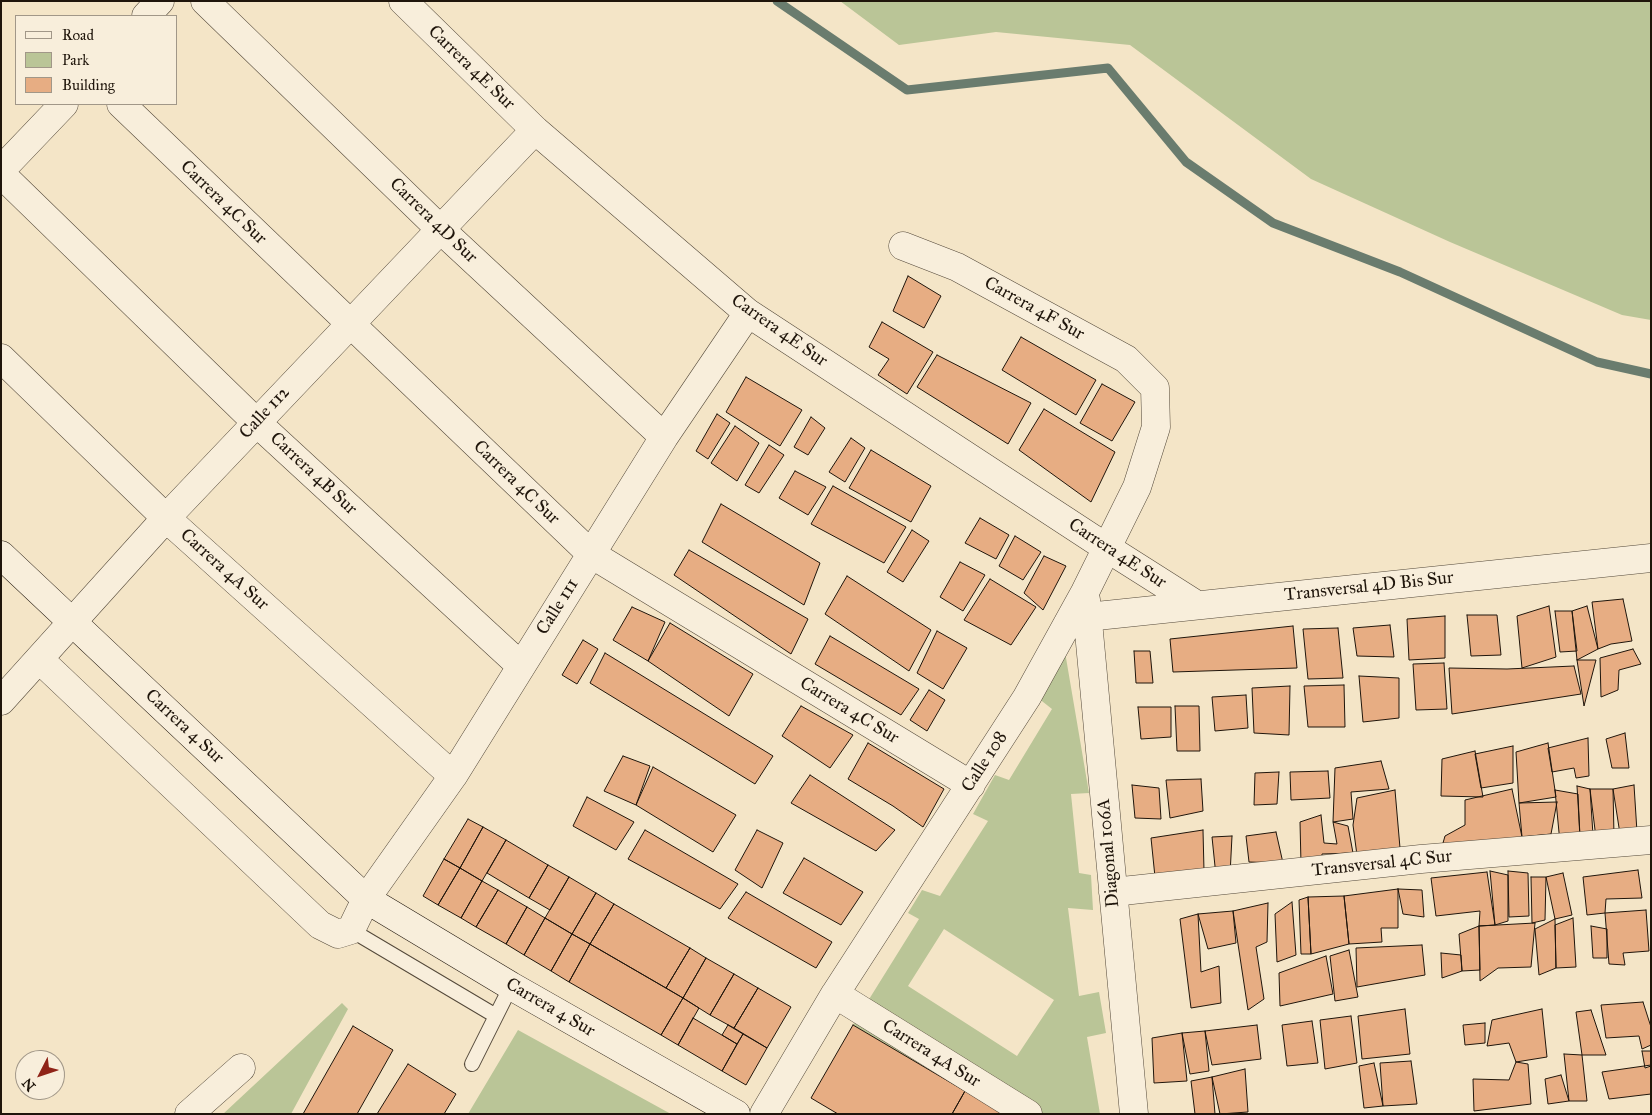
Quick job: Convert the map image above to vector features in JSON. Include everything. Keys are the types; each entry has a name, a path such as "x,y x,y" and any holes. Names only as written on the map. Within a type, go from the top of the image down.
{"street":[{"path":"147,15 160,1"},
{"name":"Carrera 4D Sur","path":"205,1 440,229 664,437"},
{"name":"Carrera 4E Sur","path":"403,1 535,130 748,313 1197,605"},
{"path":"1,172 63,105"},
{"name":"Carrera 4C Sur","path":"122,105 591,554 971,785"},
{"name":"Calle 112","path":"1,701 166,518 535,130"},
{"name":"Carrera 4B Sur","path":"1,172 256,422 521,666"},
{"name":"Carrera 4F Sur","path":"903,246 957,266 1126,359 1154,388"},
{"name":"Calle 111","path":"366,899 453,776 664,437 748,313"},
{"name":"Carrera 4A Sur","path":"1,358 166,518 453,776"},
{"name":"Calle 108","path":"764,1114 835,994 1086,605 1107,548 1137,487 1156,428 1154,388"},
{"name":"Carrera 4 Sur","path":"1,555 366,899 511,986 736,1114"},
{"name":"Transversal 4D Bis Sur","path":"1086,605 1197,605 1651,558"},
{"name":"Diagonal 106A","path":"1086,605 1134,1114"},
{"path":"39,659 320,925 338,934 352,930 366,899"},
{"name":"Transversal 4C Sur","path":"1113,892 1421,859 1651,840"},
{"name":"Carrera 4A Sur","path":"835,994 1028,1114"},
{"path":"189,1114 240,1068"}],"lane":[{"path":"352,930 496,1016"},
{"path":"472,1064 511,986"}],"green space":[{"path":"840,1 1651,1 1651,320 1622,315 1450,242 1311,179 1130,45 996,32 899,45"},
{"path":"1065,652 1089,793 1071,794 1079,873 1091,875 1093,910 1068,908 1079,996 1099,992 1106,1033 1087,1037 1100,1114 1003,1114 853,1025 919,919 908,913 922,890 940,896 988,821 973,814 995,775 1009,780 1052,709 1038,698","holes":["944,929 1054,1000 1017,1056 908,986"]},
{"path":"342,1003 348,1009 291,1114 223,1114"},
{"path":"518,1030 671,1114 468,1114"}],"building":[{"path":"908,276 941,296 924,328 893,311"},
{"path":"882,322 933,352 907,394 878,375 889,359 869,347"},
{"path":"1021,337 1096,380 1076,415 1002,370"},
{"path":"937,355 1031,403 1008,444 917,387"},
{"path":"746,377 802,410 780,446 726,412"},
{"path":"1102,384 1135,402 1112,441 1080,423"},
{"path":"1044,409 1115,452 1091,502 1019,450"},
{"path":"717,414 730,423 708,459 696,451"},
{"path":"811,417 825,428 808,455 794,447"},
{"path":"735,426 759,443 737,481 711,463"},
{"path":"851,438 865,448 845,482 829,472"},
{"path":"769,445 784,455 759,493 745,485"},
{"path":"871,450 931,486 911,522 849,488"},
{"path":"795,471 826,487 808,515 779,498"},
{"path":"833,486 906,527 884,563 811,524"},
{"path":"721,504 820,563 804,605 702,542"},
{"path":"980,518 1009,535 996,559 965,543"},
{"path":"912,530 929,541 903,582 887,572"},
{"path":"1015,536 1041,552 1023,580 999,566"},
{"path":"689,550 808,619 791,654 674,575"},
{"path":"1044,556 1066,566 1043,610 1024,593"},
{"path":"960,562 985,575 963,611 940,597"},
{"path":"847,576 931,630 909,671 825,614"},
{"path":"990,579 1036,607 1011,645 964,620"},
{"path":"1623,599 1632,641 1611,644 1598,649 1592,602"},
{"path":"1549,606 1556,657 1522,668 1517,616"},
{"path":"1587,606 1598,649 1577,660 1572,611"},
{"path":"632,607 665,622 648,661 613,640"},
{"path":"1555,611 1572,611 1577,651 1560,652"},
{"path":"1467,615 1497,615 1501,655 1471,656"},
{"path":"1445,616 1445,658 1409,660 1407,619"},
{"path":"670,623 753,674 729,716 648,661"},
{"path":"1390,625 1394,657 1357,656 1353,628"},
{"path":"1293,626 1297,668 1173,672 1170,639"},
{"path":"1338,628 1343,678 1308,679 1303,629"},
{"path":"937,631 967,648 943,689 917,673"},
{"path":"830,636 919,689 901,715 815,664"},
{"path":"583,640 598,649 577,684 562,675"},
{"path":"1633,649 1641,664 1619,670 1618,690 1601,697 1600,658"},
{"path":"1134,651 1150,651 1153,683 1136,683"},
{"path":"605,653 773,756 755,784 590,683"},
{"path":"1577,660 1596,660 1584,706"},
{"path":"1444,663 1447,709 1416,710 1413,664"},
{"path":"1574,666 1581,694 1452,714 1449,668 1507,669"},
{"path":"1359,676 1399,678 1399,718 1363,722"},
{"path":"1344,685 1345,727 1308,727 1304,686"},
{"path":"1290,686 1289,735 1254,733 1252,688"},
{"path":"929,690 945,700 927,731 910,720"},
{"path":"1246,695 1248,728 1215,731 1212,697"},
{"path":"801,706 853,735 830,768 782,736"},
{"path":"1175,706 1199,706 1200,751 1177,751"},
{"path":"1138,707 1171,707 1171,737 1141,739"},
{"path":"1625,733 1629,768 1612,768 1606,739"},
{"path":"1588,738 1589,776 1576,778 1574,768 1552,772 1548,748"},
{"path":"868,743 944,789 923,827 893,806 848,779"},
{"path":"1548,743 1556,797 1519,803 1516,752"},
{"path":"1513,746 1513,783 1481,788 1475,754"},
{"path":"1475,751 1483,797 1441,796 1442,759"},
{"path":"623,756 650,766 636,805 604,791"},
{"path":"1381,761 1389,789 1351,792 1353,819 1333,822 1335,768"},
{"path":"653,767 736,815 713,852 636,805"},
{"path":"1328,771 1330,798 1291,800 1290,772"},
{"path":"1279,772 1277,804 1254,805 1255,773"},
{"path":"810,775 895,830 876,851 791,803"},
{"path":"1201,779 1203,811 1170,818 1166,780"},
{"path":"1132,785 1159,788 1161,819 1135,818"},
{"path":"1634,785 1637,832 1620,834 1613,789"},
{"path":"1577,786 1590,789 1593,835 1580,835"},
{"path":"1512,789 1522,837 1441,850 1445,836 1465,825 1465,800"},
{"path":"1590,789 1613,789 1614,836 1596,838"},
{"path":"1395,790 1400,848 1358,863 1353,825 1357,798"},
{"path":"1555,790 1578,794 1580,841 1560,843"},
{"path":"587,797 634,822 616,850 573,826"},
{"path":"1557,802 1551,834 1522,837 1519,803"},
{"path":"1321,815 1324,843 1337,844 1333,822 1348,826 1353,853 1322,854 1321,864 1301,864 1300,822"},
{"path":"468,819 483,827 460,868 444,859"},
{"path":"483,827 506,840 482,881 460,868"},
{"path":"645,830 738,884 720,909 628,859"},
{"path":"757,830 783,843 762,888 735,870"},
{"path":"1203,830 1204,871 1155,877 1151,838"},
{"path":"1276,832 1283,863 1249,862 1246,836"},
{"path":"1232,836 1230,875 1216,876 1212,837"},
{"path":"506,840 548,865 529,898 487,873"},
{"path":"804,858 863,892 841,925 783,893"},
{"path":"444,859 460,868 438,905 423,896"},
{"path":"548,865 569,877 550,910 529,898"},
{"path":"460,868 482,881 461,918 438,905"},
{"path":"1638,870 1642,898 1606,899 1605,913 1587,915 1583,877"},
{"path":"1490,871 1508,875 1508,921 1495,925"},
{"path":"1508,871 1528,873 1529,916 1509,917"},
{"path":"1487,872 1495,925 1479,926 1480,911 1436,916 1431,878"},
{"path":"1563,873 1572,915 1555,919 1546,877"},
{"path":"569,877 596,893 572,934 545,918"},
{"path":"1531,877 1546,877 1545,920 1532,923"},
{"path":"482,881 498,890 476,927 461,918"},
{"path":"1398,889 1422,890 1424,917 1403,914"},
{"path":"1398,889 1398,928 1381,928 1382,942 1349,944 1344,896"},
{"path":"498,890 527,907 506,944 476,927"},
{"path":"746,892 832,942 816,968 728,918"},
{"path":"596,893 614,904 590,944 572,934"},
{"path":"1344,896 1349,944 1311,954 1308,897"},
{"path":"1308,897 1311,954 1301,954 1299,900"},
{"path":"1292,902 1296,955 1277,962 1275,914"},
{"path":"1268,903 1267,942 1256,947 1264,999 1248,1010 1233,911"},
{"path":"614,904 690,948 666,988 590,944"},
{"path":"527,907 545,918 524,955 506,944"},
{"path":"1646,910 1649,951 1623,953 1625,965 1609,964 1605,913"},
{"path":"1233,911 1236,943 1208,949 1198,914"},
{"path":"1198,914 1201,972 1219,966 1221,1003 1191,1008 1180,919"},
{"path":"545,918 572,934 551,971 524,955"},
{"path":"1573,918 1576,967 1556,968 1555,925"},
{"path":"1555,919 1556,968 1539,975 1535,929"},
{"path":"1535,923 1531,967 1498,968 1480,981 1479,926"},
{"path":"1479,926 1480,970 1462,971 1459,934"},
{"path":"1591,926 1607,929 1607,958 1593,958"},
{"path":"572,934 590,944 569,982 551,971"},
{"path":"590,944 683,998 661,1035 569,982"},
{"path":"1422,945 1425,975 1357,987 1356,948"},
{"path":"690,948 706,958 683,998 666,988"},
{"path":"1349,950 1358,997 1335,1001 1330,956"},
{"path":"1441,953 1461,955 1462,971 1442,978"},
{"path":"1326,956 1333,994 1280,1006 1279,973"},
{"path":"706,958 734,974 710,1015 683,998"},
{"path":"734,974 758,988 734,1028 710,1015"},
{"path":"758,988 791,1007 767,1048 734,1028"},
{"path":"683,998 699,1008 678,1045 661,1035"},
{"path":"1643,1002 1651,1027 1651,1045 1642,1049 1639,1036 1606,1038 1601,1005"},
{"path":"1405,1009 1410,1054 1362,1059 1358,1016"},
{"path":"1542,1009 1547,1057 1516,1062 1509,1043 1487,1046 1492,1020"},
{"path":"1591,1010 1606,1055 1582,1055 1576,1012"},
{"path":"1351,1016 1357,1063 1325,1069 1320,1020"},
{"path":"693,1018 737,1044 722,1071 678,1045"},
{"path":"1312,1021 1318,1063 1287,1066 1282,1025"},
{"path":"1485,1023 1485,1043 1465,1045 1463,1025"},
{"path":"728,1025 743,1034 737,1044 722,1035"},
{"path":"853,1025 965,1091 952,1114 838,1114 811,1098"},
{"path":"1257,1025 1261,1059 1212,1065 1205,1031"},
{"path":"353,1026 393,1050 357,1114 303,1114"},
{"path":"1205,1031 1209,1071 1190,1074 1182,1033"},
{"path":"1182,1033 1187,1081 1154,1083 1152,1038"},
{"path":"743,1034 767,1048 746,1085 722,1071"},
{"path":"1642,1051 1651,1051 1651,1066 1645,1068"},
{"path":"1564,1054 1582,1055 1587,1101 1569,1101"},
{"path":"1411,1061 1417,1104 1383,1106 1380,1063"},
{"path":"1516,1062 1528,1064 1531,1104 1474,1111 1473,1079 1509,1080"},
{"path":"1374,1063 1383,1106 1364,1108 1359,1066"},
{"path":"408,1064 456,1094 444,1114 377,1114"},
{"path":"1651,1065 1651,1094 1609,1099 1602,1072"},
{"path":"1245,1069 1248,1112 1220,1114 1212,1077"},
{"path":"1561,1075 1569,1101 1548,1104 1545,1079"},
{"path":"1212,1077 1215,1114 1195,1114 1191,1081"},
{"path":"965,1091 1003,1114 952,1114"}],"waterway":[{"path":"777,1 907,90 1108,68 1186,162 1273,223 1400,272 1597,362 1651,374"}]}
